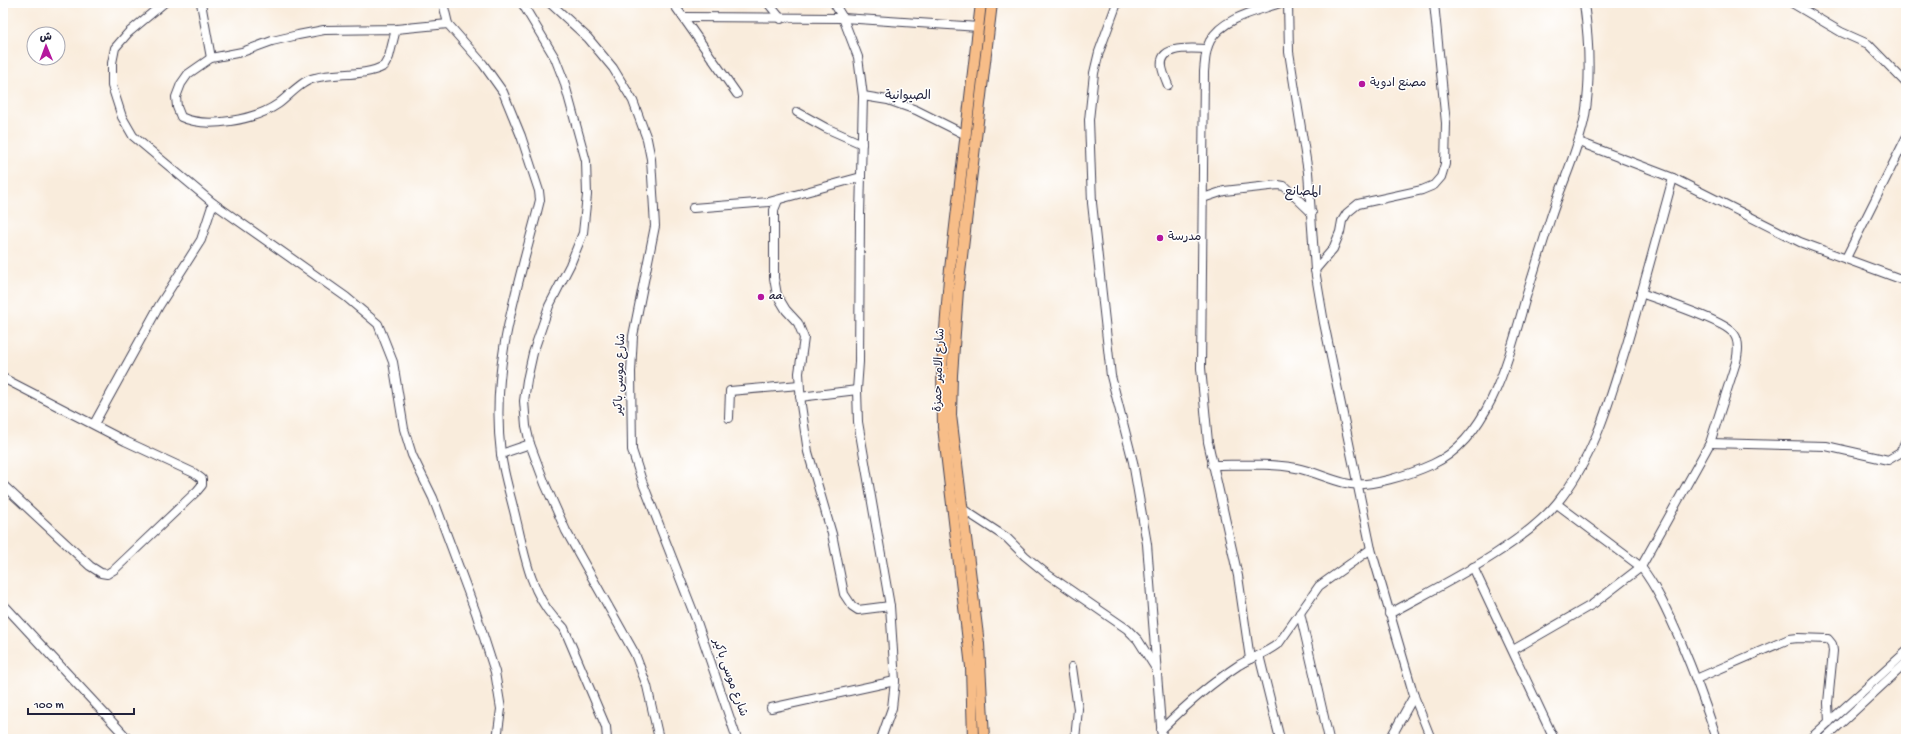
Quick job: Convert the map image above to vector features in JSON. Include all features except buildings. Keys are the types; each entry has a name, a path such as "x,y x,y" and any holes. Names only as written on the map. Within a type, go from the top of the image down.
{"main road":[{"name":"شارع الامير حمزة","path":"973,739 971,667 943,427 942,368 949,278 981,3"},
{"name":"شارع الامير حمزة","path":"984,739 979,644 961,508 951,415 953,346 958,290 992,3"},
{"path":"960,578 971,577"}],"street":[{"path":"164,3 128,33 115,48 111,72 114,98 124,123 133,136 213,203 346,296 378,324 393,362 404,429 412,455 433,498 476,613 495,672 501,709 497,739"},
{"path":"201,3 211,58"},
{"path":"443,3 448,24 484,64 503,92 521,136 539,191 540,200 515,293 501,356 501,454 530,574 543,601 554,618 564,628 606,727 607,739"},
{"path":"522,3 555,58 560,70 581,144 587,180 583,233 542,326 527,380 525,407 526,426 530,444 545,484 566,531 635,654 647,686 659,739"},
{"name":"شارع موسى باكير","path":"550,3 588,38 613,68 633,101 647,139 652,159 655,226 653,244 633,336 631,372 632,450 642,481 696,619 737,739"},
{"path":"558,3 570,21"},
{"path":"673,3 737,94"},
{"path":"768,3 781,19"},
{"path":"834,3 843,18 858,57 863,96 859,362 857,390 858,422 890,606 895,681 892,708 881,739"},
{"path":"1117,3 1099,52 1094,73 1089,120 1092,203 1111,376 1133,462 1147,544 1155,667 1162,735"},
{"path":"1250,659 1238,576 1208,442 1202,368 1204,72 1206,49 1210,40 1219,29 1230,22 1280,3"},
{"path":"1288,3 1289,52 1308,172 1315,270 1336,382 1371,549 1414,696 1431,739"},
{"path":"1315,270 1333,249 1340,232 1342,221 1347,213 1358,204 1422,190 1434,185 1441,177 1445,164 1446,123 1434,3"},
{"path":"1212,465 1295,467 1358,486 1395,477 1443,459 1468,436 1480,420 1506,364 1556,203 1579,142 1587,98 1588,28 1584,3"},
{"path":"1792,3 1840,32 1868,44 1906,82"},
{"path":"682,17 781,19 843,18 978,27"},
{"path":"396,29 389,57 384,66 378,70 313,78 277,105 264,112 230,122 189,121 181,117 177,107 176,97 181,84 188,74 211,58 242,52 272,41 324,30 396,29 448,24"},
{"path":"1168,86 1162,66 1164,57 1176,49 1206,49"},
{"path":"863,96 888,100 916,110 966,135"},
{"path":"797,112 826,128 862,144"},
{"path":"1846,258 1906,138"},
{"path":"1579,142 1673,178 1800,242 1906,281"},
{"path":"694,208 778,200 861,177"},
{"path":"1389,614 1473,567 1532,526 1557,504 1584,463 1595,440 1610,400 1673,178"},
{"path":"1203,198 1224,191 1278,185 1284,186 1312,213"},
{"path":"778,200 774,210 774,278 776,294 802,330 804,338 799,385 808,452 832,534 846,598 852,606 858,610 890,606"},
{"path":"94,424 159,306 201,240 213,203"},
{"path":"1513,650 1588,608 1640,567 1710,443 1736,362 1738,349 1735,335 1722,325 1641,293"},
{"path":"3,378 125,441 194,473 202,479 197,491 110,572 102,573 90,566 3,485"},
{"path":"729,418 730,391 799,385"},
{"path":"800,397 857,390"},
{"path":"1710,443 1826,446 1888,460 1900,453 1906,440"},
{"path":"501,454 530,444"},
{"path":"1557,504 1640,567 1650,578 1666,608 1696,680 1717,739"},
{"path":"961,508 1008,538 1025,556 1047,574 1127,629 1138,640 1155,667"},
{"path":"1162,735 1199,694 1250,659 1270,650 1279,643 1319,586 1371,549"},
{"path":"1473,567 1554,739"},
{"path":"3,604 128,739"},
{"path":"1300,613 1329,739"},
{"path":"1696,680 1789,639 1798,638 1828,640 1832,644 1833,651 1828,703 1829,722"},
{"path":"1810,739 1906,652"},
{"path":"1259,655 1280,739"},
{"path":"1824,739 1906,663"},
{"path":"1072,667 1078,709 1075,739"},
{"path":"771,708 895,681"},
{"path":"1390,739 1414,696"}],"place":[{"name":"مصنع ادوية","path":"1362,84"},
{"name":"مدرسة","path":"1160,238"},
{"name":"aa","path":"761,297"}],"district":[{"name":"الصيوانية","path":"908,96"},
{"name":"المصانع","path":"1303,192"}]}
